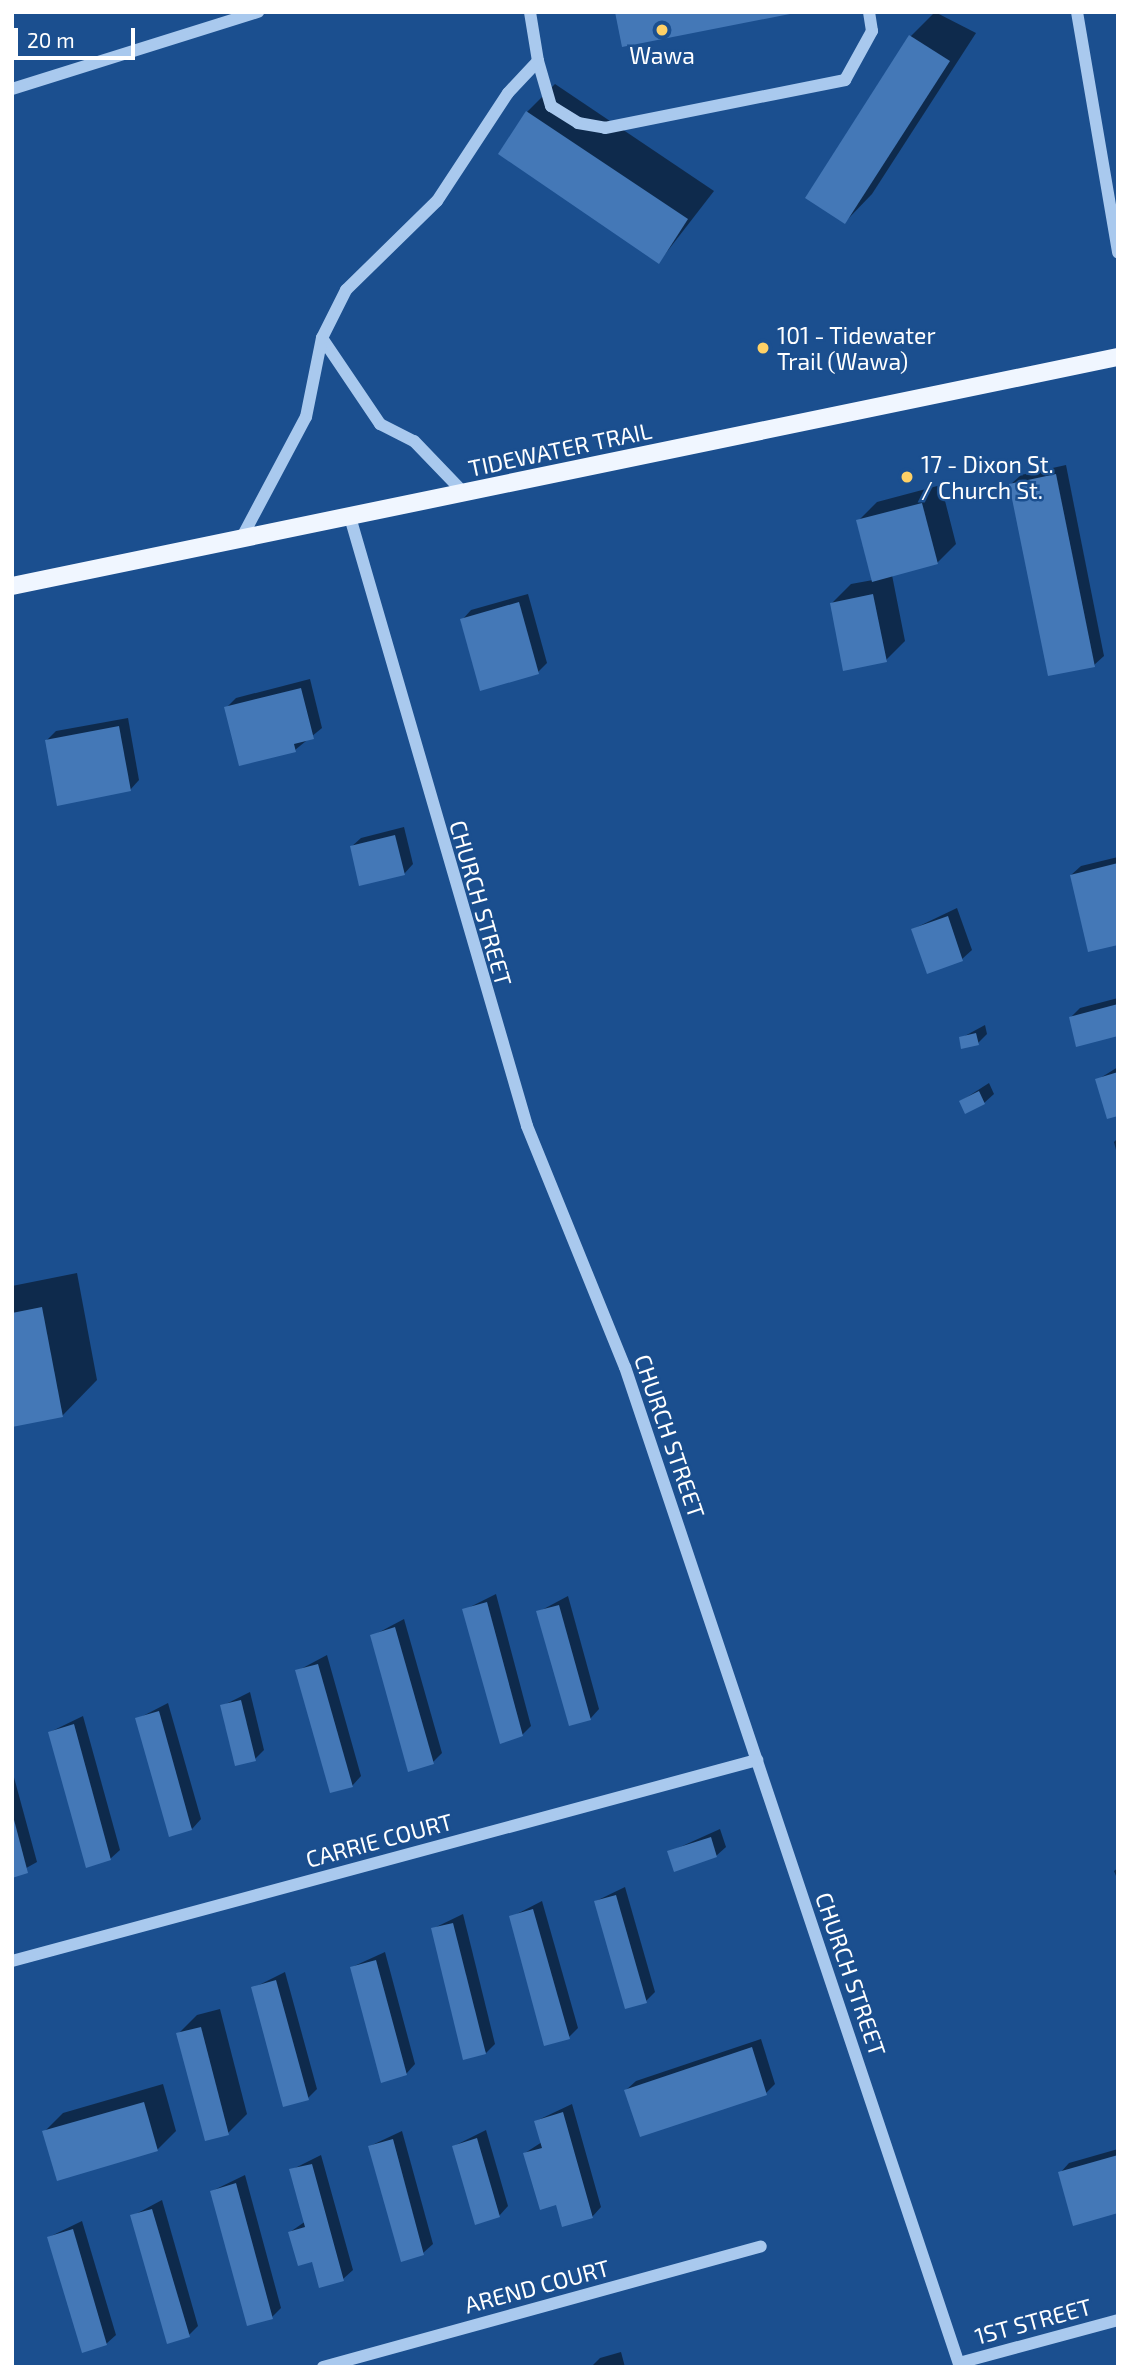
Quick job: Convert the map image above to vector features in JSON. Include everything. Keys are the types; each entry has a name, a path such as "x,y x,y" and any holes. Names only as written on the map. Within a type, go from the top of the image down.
{"main road":[{"name":"TIDEWATER TRAIL","path":"12,586 1118,357"}],"street":[{"path":"12,89 258,12"},
{"path":"530,12 538,61 551,106 578,123 605,128 845,80 872,31 869,12"},
{"path":"1077,12 1118,253"},
{"path":"241,539 306,417 322,338 360,271 394,248 437,201 508,93 538,61"},
{"path":"322,338 380,424 414,441 465,494"},
{"name":"CHURCH STREET","path":"350,517 527,1125 625,1367 959,2365"},
{"name":"CARRIE COURT","path":"12,1961 757,1760"},
{"name":"AREND COURT","path":"323,2367 761,2246"},
{"name":"1ST STREET","path":"959,2365 1118,2320"}],"building":[{"name":"Wawa","path":"615,12 790,12 790,14 622,47"},
{"path":"909,35 950,61 845,224 805,198"},
{"path":"526,111 688,219 659,264 498,154"},
{"path":"1056,474 1095,667 1048,676 1009,484"},
{"path":"922,503 938,564 872,582 856,520"},
{"path":"873,594 887,662 843,671 830,603"},
{"path":"519,602 539,674 480,691 460,619"},
{"path":"301,688 314,739 294,744 296,752 239,766 224,707"},
{"path":"119,726 131,791 57,806 45,740"},
{"path":"395,835 405,875 359,886 350,846"},
{"path":"1118,863 1118,945 1088,952 1070,875"},
{"path":"948,916 963,961 927,974 911,929"},
{"path":"1118,1004 1118,1036 1076,1047 1069,1017"},
{"path":"976,1033 979,1045 961,1049 959,1037"},
{"path":"1118,1072 1118,1116 1107,1119 1095,1079"},
{"path":"979,1091 985,1104 965,1114 959,1101"},
{"path":"42,1307 63,1417 12,1427 12,1313"},
{"path":"487,1602 523,1736 500,1744 462,1609"},
{"path":"559,1605 591,1720 569,1726 536,1611"},
{"path":"395,1627 434,1764 408,1772 370,1635"},
{"path":"318,1664 353,1787 330,1793 295,1670"},
{"path":"241,1700 256,1761 235,1766 220,1705"},
{"path":"159,1711 192,1830 169,1837 135,1718"},
{"path":"74,1724 111,1860 86,1868 48,1732"},
{"path":"12,1817 28,1873 12,1878"},
{"path":"711,1837 717,1857 674,1872 667,1851"},
{"path":"616,1895 647,2003 625,2009 594,1901"},
{"path":"533,1909 570,2039 544,2046 509,1916"},
{"path":"453,1923 486,2054 463,2060 431,1928"},
{"path":"376,1960 407,2075 381,2083 350,1967"},
{"path":"276,1980 309,2100 283,2107 251,1987"},
{"path":"201,2027 229,2135 205,2141 176,2033"},
{"path":"752,2047 767,2095 640,2137 624,2090"},
{"path":"144,2102 158,2151 57,2181 42,2131"},
{"path":"563,2112 593,2218 562,2227 556,2205 540,2210 523,2153 542,2148 534,2121"},
{"path":"477,2138 500,2217 475,2225 452,2146"},
{"path":"393,2139 424,2255 401,2262 368,2146"},
{"path":"1118,2155 1118,2213 1073,2226 1058,2172"},
{"path":"312,2164 344,2281 319,2288 312,2262 298,2266 288,2232 305,2227 289,2169"},
{"path":"236,2183 273,2319 247,2326 210,2191"},
{"path":"152,2209 190,2337 167,2344 130,2215"},
{"path":"73,2229 107,2345 82,2353 47,2237"}],"place":[{"name":"Wawa","path":"662,30"},
{"name":"101 - Tidewater Trail (Wawa)","path":"763,348"},
{"name":"17 - Dixon St. / Church St.","path":"907,477"}]}
